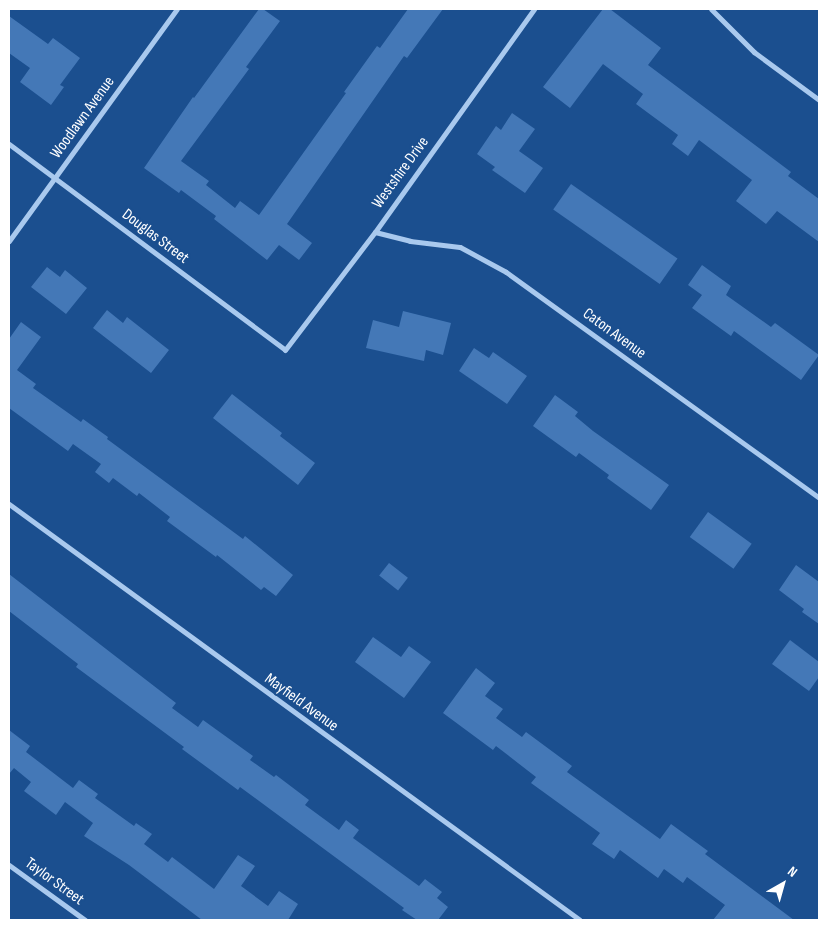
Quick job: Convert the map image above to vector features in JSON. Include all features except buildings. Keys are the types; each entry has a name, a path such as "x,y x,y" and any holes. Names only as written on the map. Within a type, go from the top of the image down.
{"street":[{"name":"Woodlawn Avenue","path":"9,240 178,9"},
{"name":"Westshire Drive","path":"285,350 375,232 534,9"},
{"path":"711,9 754,52 819,100"},
{"name":"Douglas Street","path":"9,144 285,350"},
{"name":"Caton Avenue","path":"375,232 410,241 460,247 506,272 819,498"},
{"name":"Mayfield Avenue","path":"9,504 580,920"},
{"name":"Taylor Street","path":"9,865 85,920"}]}
